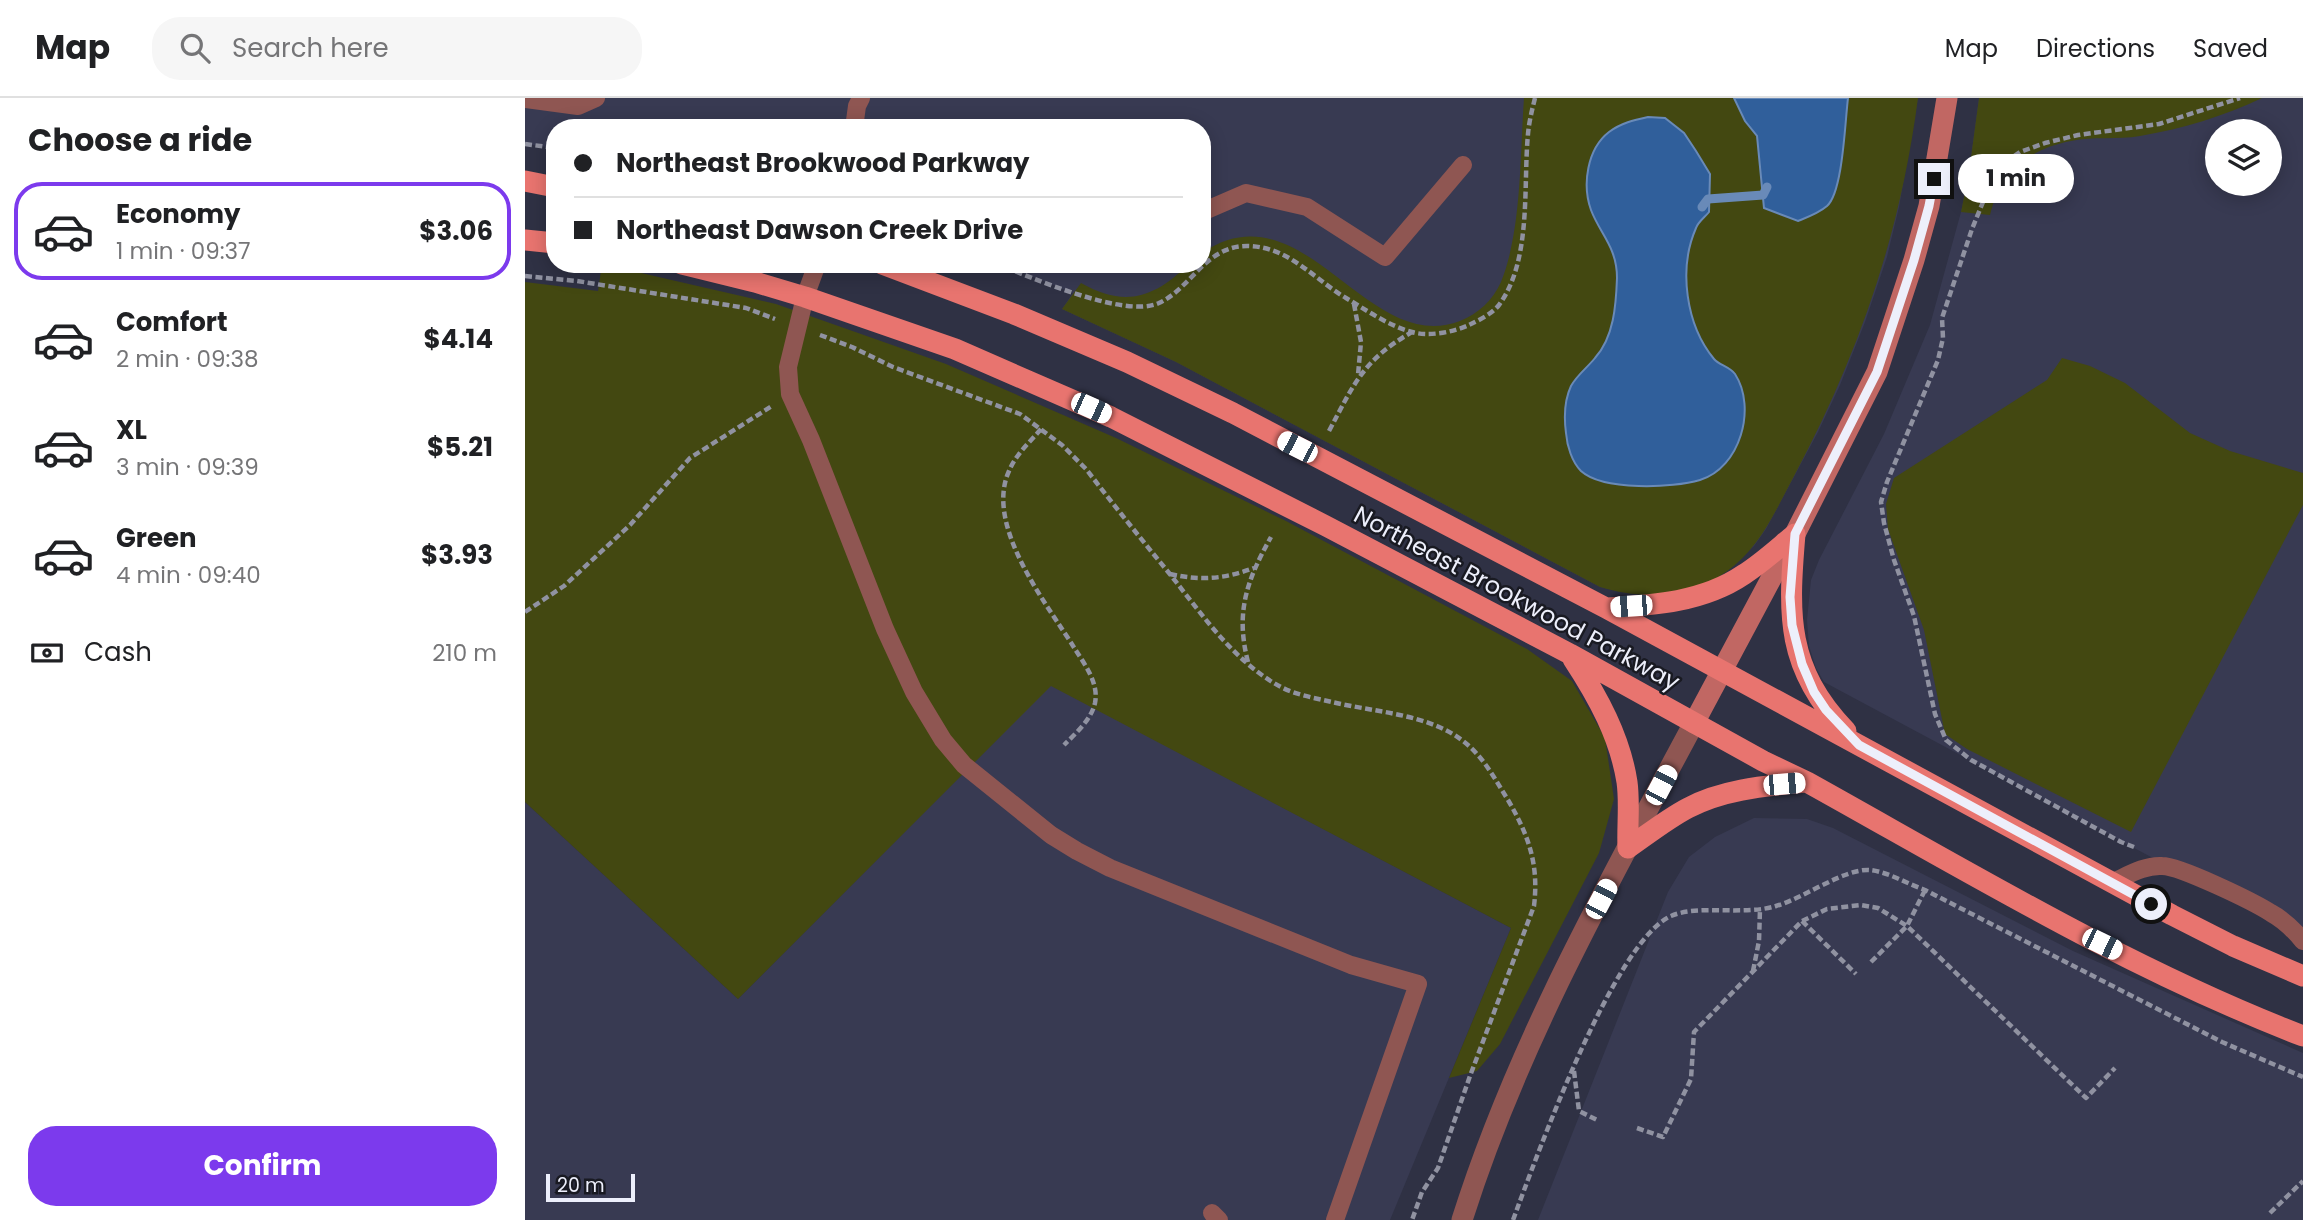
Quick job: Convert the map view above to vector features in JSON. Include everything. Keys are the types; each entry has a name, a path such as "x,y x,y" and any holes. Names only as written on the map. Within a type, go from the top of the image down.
{"main road":[{"path":"525,181 546,185"},
{"path":"525,240 546,242"},
{"name":"Northeast Brookwood Parkway","path":"718,273 805,297 955,349 1111,417 1570,654 1807,782 2067,928 2207,996 2303,1036"},
{"name":"Northeast Brookwood Parkway","path":"906,273 1014,314 1139,367 1233,413 1606,608 2111,883 2233,946 2303,976"},
{"path":"1606,608 1655,605 1686,599 1721,586 1743,575 1795,534"},
{"path":"1795,534 1790,597 1792,625 1802,664 1814,692 1826,710 1859,745"},
{"path":"1570,654 1608,719 1621,757 1627,784 1628,848"},
{"path":"1628,848 1688,808 1726,793 1761,786 1807,782"}],"street":[{"path":"1462,1220 1487,1144 1555,988 1855,419 1881,361 1929,206 1947,98"}],"lane":[{"path":"530,99 577,106 596,98"},
{"path":"856,119 861,98"},
{"path":"1211,208 1246,193 1307,207 1385,257 1463,165"},
{"path":"814,273 787,368 790,394 811,440 885,629 914,692 943,740 964,765 1051,835 1110,868 1352,965 1418,984 1335,1220"},
{"path":"2111,883 2140,870 2162,866 2180,870 2271,912 2293,929 2303,942"}],"path":[{"path":"1211,260 1234,247 1272,249 1290,257 1354,303 1412,332 1425,334 1471,324 1498,307 1509,289 1525,213 1528,132 1535,98"},
{"path":"2137,847 2121,842 1971,760 1946,740 1935,714 1921,642 1894,560 1881,502 1938,360 1943,338 1943,318 1972,229 1994,175 2020,152 2045,143 2078,135 2159,124 2240,98"},
{"path":"525,144 546,147"},
{"path":"1021,273 1112,304 1136,307 1158,304 1178,290 1193,273"},
{"path":"525,275 746,308"},
{"path":"1354,303 1361,342 1357,377"},
{"path":"1329,431 1357,377 1377,356 1412,332"},
{"path":"852,347 893,367 1020,414 1041,429 1086,469 1216,633 1248,663 1281,687 1314,698 1414,718 1443,728 1465,742 1482,760 1518,818 1534,857 1537,884 1534,906 1438,1168 1422,1192 1412,1220"},
{"path":"525,611 564,586 630,525 690,458 790,394"},
{"path":"1041,429 1009,470 1002,493 1015,545 1027,570 1086,666 1095,686 1096,699 1092,713 1064,745"},
{"path":"1248,663 1243,640 1246,590 1254,567 1272,537"},
{"path":"1170,574 1193,579 1214,579 1254,567"},
{"path":"1513,1220 1554,1113 1600,1009 1637,947 1652,929 1676,914 1702,911 1745,912 1776,906 1858,870 1880,872 1925,891 2222,1042 2303,1077"},
{"path":"1871,962 1907,926 1925,891"},
{"path":"1637,1128 1663,1137 1691,1079 1694,1032 1802,921 1827,909 1861,905 1878,908 1907,926 2086,1098 2115,1068"},
{"path":"1753,971 1759,941 1760,909"},
{"path":"1802,921 1856,974"},
{"path":"1574,1068 1579,1111 1599,1121"},
{"path":"2270,1213 2303,1181"}],"shaded area":[{"path":"525,98 1918,98 1899,207 1887,257 1865,322 1818,432 1766,529 1754,546 1727,571 1636,595 1600,587 1176,362 1062,309 1073,293 1023,273 1211,273 1211,119 546,119 546,147 525,144"},
{"path":"1979,98 2303,98 2303,931 2166,865 1824,682 1816,668 1809,646 1807,620 1811,580 1884,434 1930,325 1961,212"},
{"path":"1051,685 1511,928 1390,1220 525,1220 525,802 738,999"},
{"path":"1754,818 1807,819 1833,828 2073,951 2303,1053 2303,1220 1538,1220 1668,892 1689,857 1715,837"}],"green space":[{"path":"1524,98 1918,98 1910,149 1888,247 1856,341 1837,387 1765,529 1738,563 1712,581 1681,592 1649,595 1600,587 1176,362 1062,309 1081,283 1112,295 1138,296 1164,285 1179,273 1211,273 1211,249 1239,238 1272,240 1304,254 1394,316 1426,326 1460,321 1484,306 1501,282 1513,239 1519,192"},
{"path":"1979,98 2262,98 2218,116 2171,130 2131,137 2079,140 2042,150 2018,165 2009,175 1990,215 1961,212"},
{"path":"601,273 641,273 776,304 946,364 1116,438 1286,521 1527,649 1572,681 1605,738 1614,799 1599,853 1500,1044 1477,1071 1449,1078 1511,928 1051,686 738,999 525,802 525,282 598,291"},
{"path":"2062,358 2090,366 2125,383 2190,433 2230,451 2303,473 2303,505 2131,832 1967,749 1945,734 1924,630 1888,529 1886,504 1894,478 2047,380"}],"water":[{"path":"1734,98 1848,98 1840,172 1837,186 1827,206 1798,221 1764,208 1757,136 1745,121"},
{"path":"1648,117 1665,118 1684,133 1710,174 1709,212 1697,226 1690,244 1686,279 1688,296 1691,313 1704,345 1716,361 1735,374 1744,403 1744,419 1734,450 1714,473 1688,483 1639,486 1605,482 1581,471 1569,448 1565,415 1571,386 1601,350 1610,331 1616,299 1614,258 1588,200 1588,168 1596,148 1609,132 1623,124"}],"waterway":[{"path":"1702,207 1708,199 1763,195 1767,187"}],"route":[{"path":"1934,179 1914,260 1877,372 1795,534 1790,597 1792,625 1802,664 1814,692 1826,710 1859,745 2151,904"}]}
